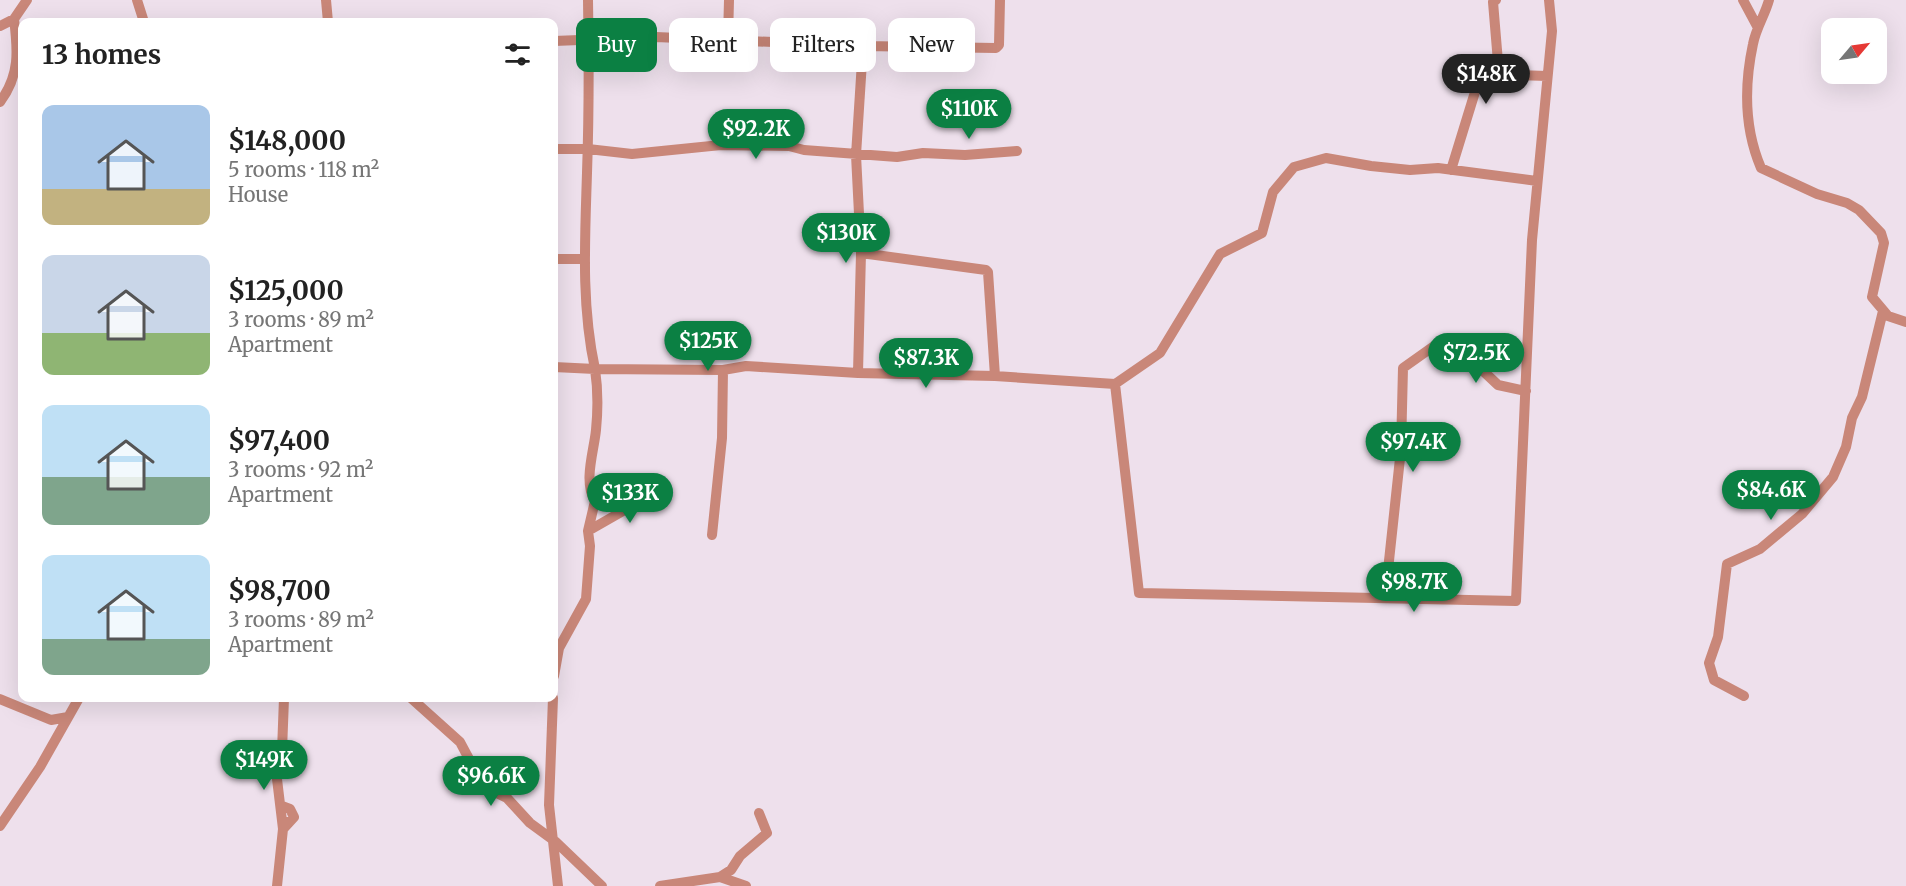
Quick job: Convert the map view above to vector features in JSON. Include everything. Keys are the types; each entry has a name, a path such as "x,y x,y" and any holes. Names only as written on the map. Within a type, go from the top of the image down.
{"street":[{"path":"0,26 14,19 27,0"},
{"path":"137,0 143,18"},
{"path":"326,0 328,18"},
{"path":"588,0 588,18"},
{"path":"729,0 729,18"},
{"path":"876,46 996,48 999,45 999,0"},
{"path":"1496,0 1493,2 1499,74"},
{"path":"1115,384 1139,592 1516,601 1538,181 1552,31 1549,0"},
{"path":"1743,0 1758,28"},
{"path":"1769,0 1753,46 1748,90 1747,124 1761,168 1817,194 1847,202 1881,233 1884,243 1872,297 1882,311 1906,322"},
{"path":"0,102 12,86 17,49 14,19"},
{"path":"558,40 576,40"},
{"path":"558,654 586,599 590,546 588,531 595,501 592,495 590,469 597,417 595,369 588,332 584,259 589,72"},
{"path":"858,373 861,253 856,155 861,72"},
{"path":"1451,170 1479,80 1490,74 1547,76"},
{"path":"558,149 588,149 632,154 721,145 789,146 856,155 897,157 923,153 965,154 1017,151"},
{"path":"558,368 723,370 746,366 858,373 995,376 1115,384 1160,353 1220,254 1262,233 1273,192 1294,166 1326,158 1410,170 1451,170 1538,181"},
{"path":"861,253 986,270 995,376"},
{"path":"558,260 584,259"},
{"path":"1744,696 1714,680 1709,663 1718,637 1727,564 1760,549 1802,514 1833,477 1846,447 1852,418 1862,397 1882,311"},
{"path":"1385,598 1401,448 1403,368 1434,346 1464,353 1498,385 1526,391"},
{"path":"712,535 722,438 723,370"},
{"path":"588,531 623,511 636,484"},
{"path":"0,699 51,720 68,717"},
{"path":"0,826 40,767 77,702"},
{"path":"277,886 283,829 277,778 282,751 284,702"},
{"path":"415,702 460,742 484,786 507,798 530,822 553,840 602,886"},
{"path":"553,702 549,805 558,886"},
{"path":"660,886 720,877 732,870 740,856 767,833 759,813"},
{"path":"720,877 746,886"}]}
